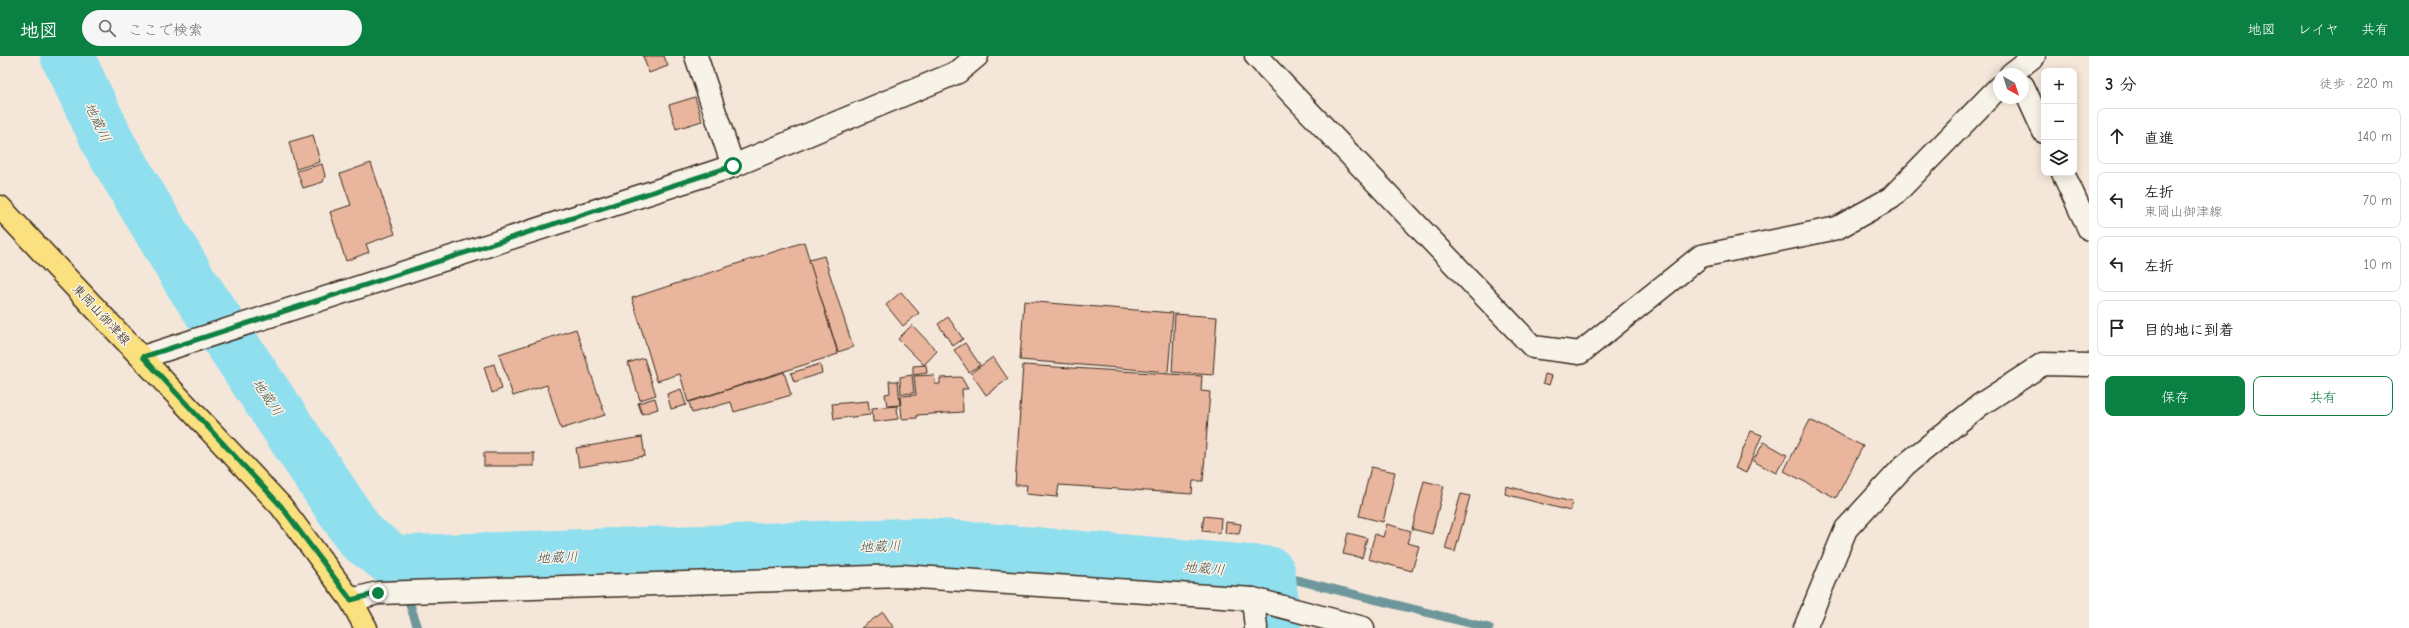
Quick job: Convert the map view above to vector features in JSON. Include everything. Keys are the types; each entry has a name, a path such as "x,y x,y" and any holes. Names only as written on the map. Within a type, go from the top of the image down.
{"main road":[{"name":"東岡山御津線","path":"0,207 143,357 281,506 351,600 366,628"}],"street":[{"path":"696,56 733,166"},
{"path":"143,357 733,166 958,72 977,56"},
{"path":"1256,56 1533,347 1580,352 1701,256 1837,228 1890,198 1993,93"},
{"path":"2020,68 2034,56"},
{"path":"2029,101 2041,126"},
{"path":"2064,176 2089,229"},
{"path":"1805,628 1846,529 1905,465 1980,405 2043,364 2089,365"},
{"path":"351,600 378,593 902,576 1253,599 1363,628"},
{"path":"1253,599 1256,628"}],"building":[{"path":"643,56 664,56 668,66 649,73"},
{"path":"695,97 702,121 676,129 669,105"},
{"path":"313,135 320,162 296,169 289,142"},
{"path":"371,163 395,234 366,244 369,252 346,261 330,212 351,205 340,174"},
{"path":"322,164 325,176 323,182 303,188 297,171"},
{"path":"804,242 838,354 688,402 680,374 657,381 632,298"},
{"path":"824,256 853,347 838,352 809,260"},
{"path":"901,292 919,313 903,326 886,305"},
{"path":"1024,301 1173,313 1168,372 1020,360"},
{"path":"1175,314 1217,317 1213,375 1172,372"},
{"path":"948,317 963,339 953,346 938,324"},
{"path":"912,325 937,351 924,365 898,339"},
{"path":"576,329 605,415 561,429 547,385 513,396 499,354"},
{"path":"965,343 980,365 969,372 954,350"},
{"path":"993,357 1008,379 986,395 971,373"},
{"path":"644,358 656,395 640,400 628,363"},
{"path":"494,364 502,389 492,393 484,367"},
{"path":"820,364 822,373 794,382 791,373"},
{"path":"926,365 927,373 913,375 913,366"},
{"path":"1023,365 1202,376 1201,391 1210,392 1203,481 1193,481 1192,494 1059,485 1057,497 1026,494 1027,485 1015,485"},
{"path":"784,372 791,395 734,412 731,402 692,413 689,402"},
{"path":"1545,374 1552,376 1549,385 1543,383"},
{"path":"912,375 914,393 901,394 900,377"},
{"path":"934,375 935,384 940,384 940,378 961,377 968,389 962,389 963,412 917,415 917,418 902,419 900,396 916,395 914,376"},
{"path":"889,381 898,381 900,405 887,406 885,394 890,393"},
{"path":"681,389 686,405 671,409 667,394"},
{"path":"655,398 658,409 642,414 638,403"},
{"path":"868,401 870,415 834,419 832,404"},
{"path":"897,406 898,419 873,422 872,408"},
{"path":"1810,420 1863,446 1836,498 1784,471"},
{"path":"1751,431 1762,435 1746,473 1735,468"},
{"path":"642,437 645,456 579,467 576,448"},
{"path":"1764,442 1787,455 1776,473 1753,461"},
{"path":"484,453 534,453 534,466 484,466"},
{"path":"1371,467 1395,472 1383,522 1359,516"},
{"path":"1424,481 1444,486 1432,534 1412,529"},
{"path":"1506,486 1572,502 1570,511 1505,494"},
{"path":"1461,494 1470,496 1455,552 1445,549"},
{"path":"1204,516 1221,518 1220,533 1202,531"},
{"path":"1226,522 1241,524 1239,534 1225,533"},
{"path":"1387,524 1411,531 1407,543 1419,546 1412,571 1368,559 1375,534 1383,537"},
{"path":"1348,533 1367,538 1362,558 1343,554"},
{"path":"883,612 894,628 861,628"}],"waterway":[{"name":"地蔵川","path":"67,56 111,148 192,284 361,537 395,562 921,544 1269,573 1275,628"},
{"path":"395,562 418,628"},
{"path":"1269,573 1489,628"}],"route":[{"path":"378,593 351,600 281,506 143,357 275,312 733,166"}]}
